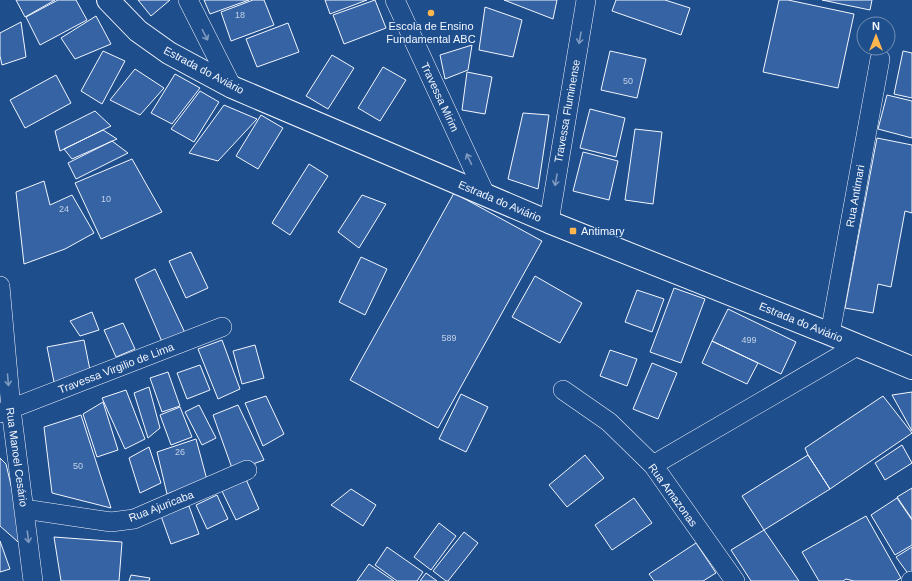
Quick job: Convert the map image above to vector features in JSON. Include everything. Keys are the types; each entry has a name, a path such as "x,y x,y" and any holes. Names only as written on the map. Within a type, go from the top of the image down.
{"street":[{"name":"Estrada do Aviário","path":"108,0 138,31 169,53 232,87 549,222 912,368"},
{"path":"188,0 232,87"},
{"name":"Travessa Mirim","path":"395,0 485,194"},
{"name":"Travessa Fluminense","path":"549,222 586,0"},
{"name":"Rua Antimari","path":"830,334 880,59"},
{"name":"Rua Manoel Cesário","path":"0,286 5,411 24,508 33,581"},
{"name":"Travessa Virgilio de Lima","path":"5,411 222,327"},
{"path":"653,465 857,346"},
{"name":"Rua Amazonas","path":"563,390 609,422 653,465 735,581"},
{"name":"Rua Ajuricaba","path":"24,508 111,522 134,519 247,470"}],"building":[{"path":"16,0 55,0 25,17"},
{"path":"58,0 76,0 87,20 40,45 26,17"},
{"path":"138,0 170,0 151,16"},
{"path":"204,0 249,0 210,14"},
{"path":"253,0 264,0 274,25 231,41 221,12"},
{"path":"325,0 367,0 330,14"},
{"path":"375,0 386,28 344,44 333,15"},
{"path":"504,0 557,0 553,19"},
{"path":"616,0 665,0 690,8 681,35 612,11"},
{"path":"779,0 788,0 854,14 838,88 763,72"},
{"path":"822,0 872,0 870,10"},
{"path":"485,7 522,20 513,57 479,50"},
{"path":"96,16 111,44 75,59 61,38"},
{"path":"21,22 26,57 2,65 0,56 0,33"},
{"path":"288,23 299,52 257,67 246,39"},
{"path":"472,45 468,70 445,79 440,55"},
{"path":"103,51 125,61 102,104 81,91"},
{"path":"610,51 646,59 637,98 601,90"},
{"path":"903,51 912,53 912,98 894,94"},
{"path":"332,55 354,68 328,109 306,96"},
{"path":"383,67 406,80 380,121 358,108"},
{"path":"135,69 164,88 140,115 110,100"},
{"path":"467,72 492,77 485,114 462,110"},
{"path":"175,74 200,88 172,124 151,113"},
{"path":"56,75 71,103 25,128 10,100"},
{"path":"200,91 219,102 194,142 171,129"},
{"path":"887,95 912,101 912,138 878,129"},
{"path":"224,105 257,119 218,161 189,153"},
{"path":"590,109 625,118 616,157 580,148"},
{"path":"95,111 111,126 60,151 55,131"},
{"path":"523,113 549,115 538,189 508,179"},
{"path":"261,115 283,128 258,169 236,156"},
{"path":"635,129 662,132 653,204 625,200"},
{"path":"103,130 117,139 72,159 64,149"},
{"path":"877,138 912,145 912,213 905,211 891,287 878,284 873,313 845,308"},
{"path":"112,141 128,153 76,179 68,163"},
{"path":"583,152 618,161 609,200 573,191"},
{"path":"132,159 162,212 101,239 75,183"},
{"path":"309,164 328,176 290,235 272,223"},
{"path":"44,181 50,205 72,195 94,233 65,249 24,264 16,192"},
{"path":"454,193 542,241 438,428 350,380"},
{"path":"362,195 386,204 359,248 338,232"},
{"path":"191,252 208,288 186,298 169,261"},
{"path":"361,257 387,269 365,315 339,302"},
{"path":"155,269 186,335 163,344 135,279"},
{"path":"535,276 582,303 560,343 512,317"},
{"path":"674,288 705,299 681,363 650,352"},
{"path":"637,290 664,299 652,332 625,322"},
{"path":"728,309 796,342 781,374 712,341"},
{"path":"92,312 99,330 80,336 70,321"},
{"path":"123,323 135,349 116,357 104,330"},
{"path":"84,340 91,375 54,382 47,347"},
{"path":"222,340 240,389 218,399 198,349"},
{"path":"712,341 758,363 747,384 702,363"},
{"path":"255,345 264,378 242,384 233,351"},
{"path":"610,350 637,359 627,386 600,376"},
{"path":"652,363 677,373 658,419 633,409"},
{"path":"200,365 210,390 187,399 177,373"},
{"path":"168,372 180,406 162,412 150,378"},
{"path":"149,387 160,428 148,438 134,393"},
{"path":"126,390 145,439 125,449 102,398"},
{"path":"912,392 912,431 892,395"},
{"path":"461,394 488,407 466,452 439,439"},
{"path":"266,396 284,434 263,446 245,403"},
{"path":"883,396 912,433 830,489 805,448"},
{"path":"103,402 118,450 97,457 83,414"},
{"path":"199,405 216,438 202,445 185,412"},
{"path":"238,405 264,460 233,471 213,415"},
{"path":"180,407 192,437 171,445 160,415"},
{"path":"81,415 111,508 52,493 44,427"},
{"path":"196,439 207,480 167,494 157,452"},
{"path":"902,445 912,463 885,480 875,463"},
{"path":"149,447 161,483 140,493 129,458"},
{"path":"585,455 604,478 567,507 549,485"},
{"path":"808,455 830,489 764,530 742,496"},
{"path":"0,458 6,464 26,549 0,526"},
{"path":"245,477 259,509 236,520 221,489"},
{"path":"912,488 912,519 897,497"},
{"path":"351,489 376,505 363,526 331,505"},
{"path":"217,495 228,519 207,529 196,505"},
{"path":"634,498 652,523 612,550 595,525"},
{"path":"897,498 912,520 912,545 895,555 871,515"},
{"path":"189,506 199,534 171,544 161,516"},
{"path":"866,516 901,578 896,581 854,581 846,579 843,581 819,581 802,552"},
{"path":"439,523 456,536 431,570 414,557"},
{"path":"764,530 799,581 751,581 731,550"},
{"path":"464,532 478,543 448,581 446,581 433,571"},
{"path":"54,537 122,542 119,581 61,581"},
{"path":"0,541 10,569 0,572"},
{"path":"696,543 716,573 703,581 654,581 649,574"},
{"path":"387,547 423,572 417,581 397,581 375,565"},
{"path":"912,547 912,573 909,575 896,557"},
{"path":"369,564 394,581 357,581"},
{"path":"426,573 437,581 420,581"},
{"path":"131,575 150,578 149,581 129,581"}],"place":[{"name":"Escola de Ensino Fundamental ABC","path":"431,13"},
{"name":"Antimary","path":"573,231"}]}
